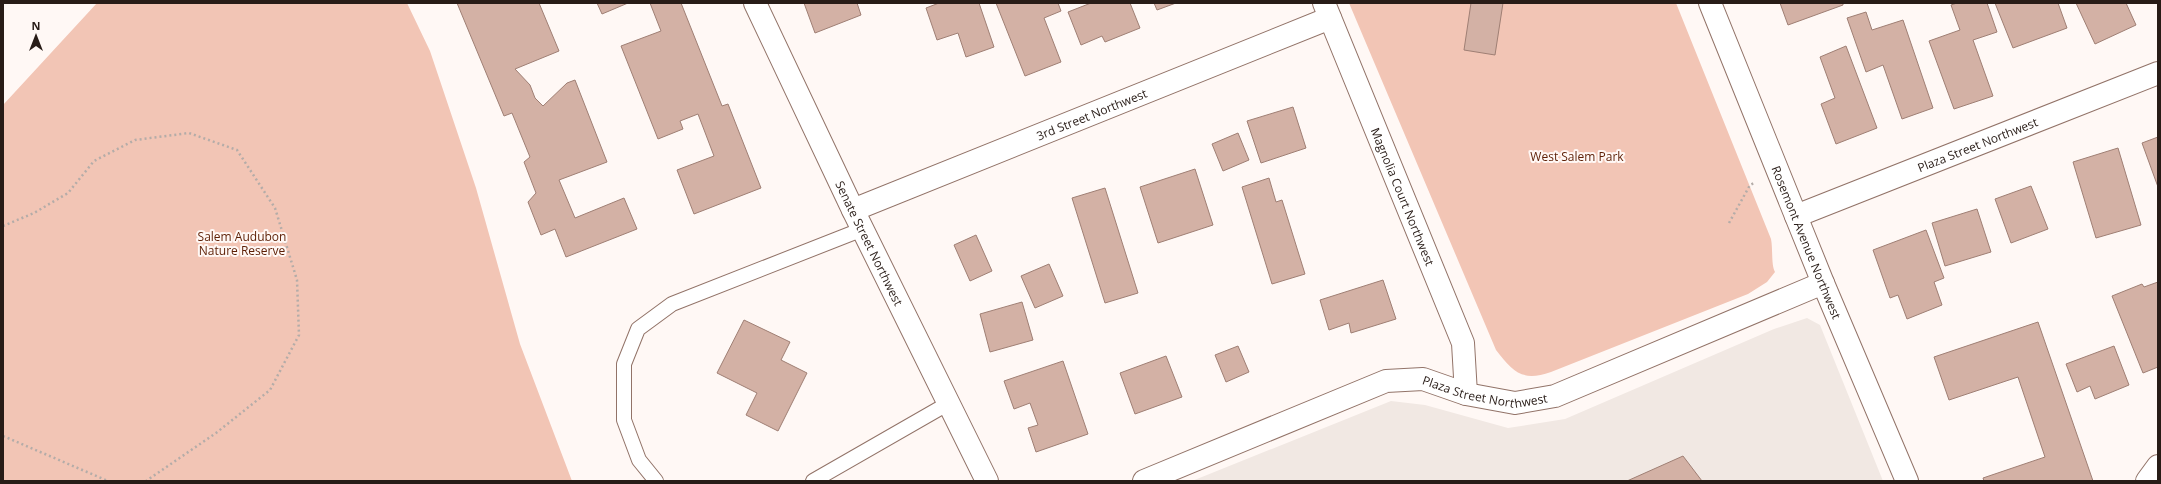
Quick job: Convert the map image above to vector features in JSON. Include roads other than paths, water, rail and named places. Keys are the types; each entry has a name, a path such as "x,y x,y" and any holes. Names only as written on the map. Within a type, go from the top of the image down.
{"street":[{"name":"Senate Street Northwest","path":"755,3 858,220 988,481"},
{"name":"Rosemont Avenue Northwest","path":"1710,3 1823,283 1907,481"},
{"name":"3rd Street Northwest","path":"858,220 1327,11"},
{"name":"Magnolia Court Northwest","path":"1327,11 1463,343 1466,394"},
{"name":"Plaza Street Northwest","path":"1796,216 2158,73"},
{"name":"Plaza Street Northwest","path":"1144,481 1386,381 1423,379 1466,394 1515,403 1555,396 1823,283"},
{"path":"2147,481 2158,466"}],"lane":[{"path":"656,481 639,460 624,420 624,364 638,329 672,304 858,220"},
{"path":"812,481 949,403"}],"park label":[{"name":"West Salem Park","path":"1577,156"},
{"name":"Salem Audubon Nature Reserve","path":"242,243"}]}
